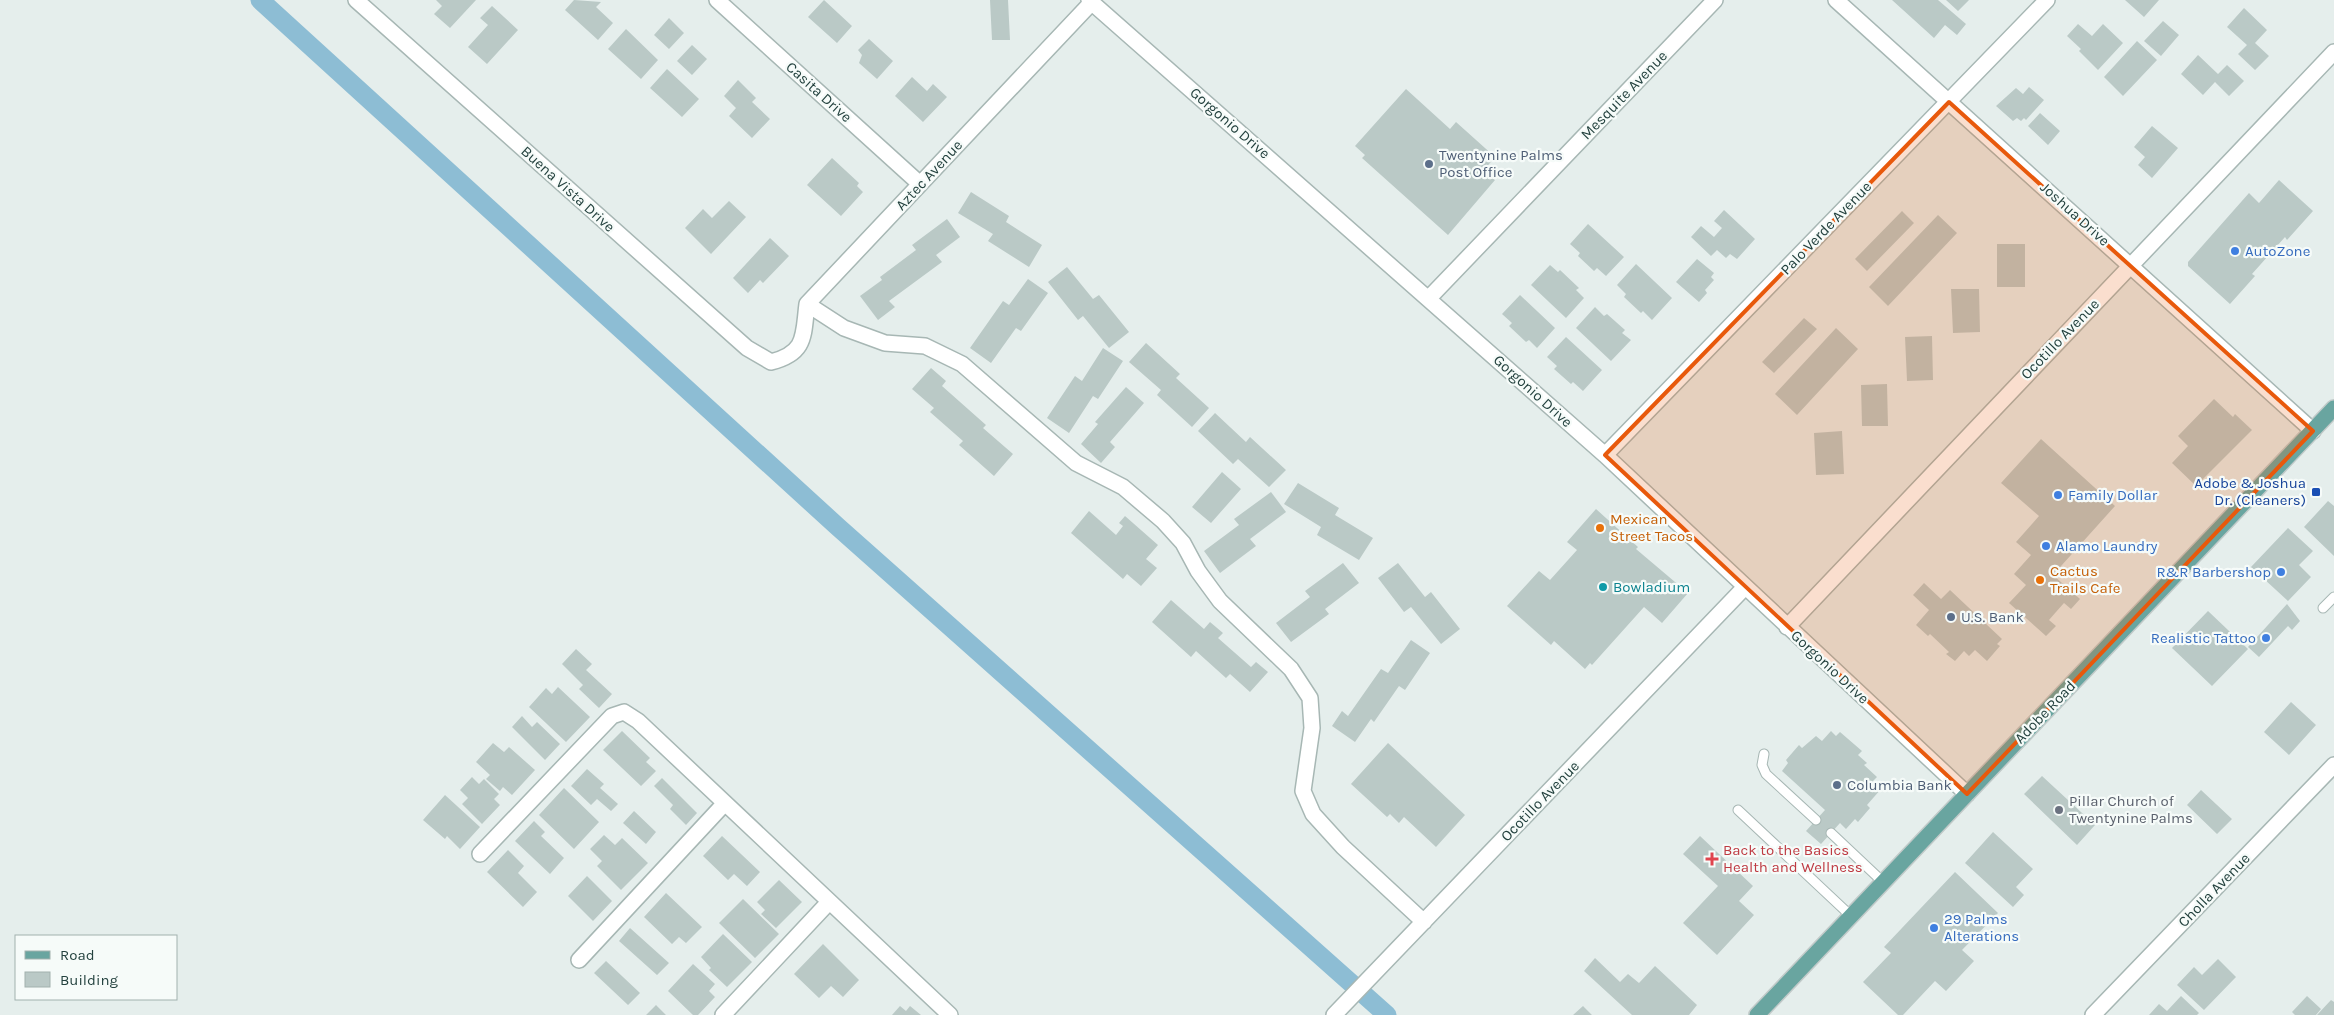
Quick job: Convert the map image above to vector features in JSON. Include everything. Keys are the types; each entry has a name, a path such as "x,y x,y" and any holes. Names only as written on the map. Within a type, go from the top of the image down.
{"main road":[{"name":"Adobe Road","path":"1757,1015 2334,408"}],"street":[{"name":"Buena Vista Drive","path":"356,0 747,348 771,362 788,358 802,341 807,304"},
{"name":"Casita Drive","path":"717,0 920,184"},
{"name":"Mesquite Avenue","path":"1429,298 1715,0"},
{"name":"Joshua Drive","path":"1836,0 2131,264 2313,431"},
{"name":"Palo Verde Avenue","path":"1605,456 2047,0"},
{"name":"Aztec Avenue","path":"807,304 1090,1"},
{"name":"Gorgonio Drive","path":"1090,1 1429,298 1605,456 1967,794"},
{"name":"Ocotillo Avenue","path":"1787,627 2334,52"},
{"path":"807,304 844,328 885,343 925,346 962,364 1076,463 1123,487 1163,521 1183,542 1198,571 1220,601 1291,669 1310,698 1312,728 1303,791 1313,814 1343,847 1424,922"},
{"name":"Ocotillo Avenue","path":"1334,1015 1745,587"},
{"path":"480,854 612,716 624,712 638,720 950,1015"},
{"name":"Cholla Avenue","path":"2093,1015 2334,765"},
{"path":"579,960 725,803"},
{"path":"723,1015 829,902"}],"lane":[{"path":"2323,608 2334,597"},
{"path":"1764,754 1762,765 1766,774 1816,820"},
{"path":"1738,810 1851,916"},
{"path":"1831,833 1884,882"}],"highlighted area":[{"path":"1949,102 2313,431 1967,794 1605,455"}],"building":[{"path":"436,0 476,0 450,28 434,14 442,6"},
{"path":"574,0 601,2 596,7 613,23 598,40 565,10"},
{"path":"824,0 852,26 837,43 808,17"},
{"path":"990,0 1008,0 1010,40 992,40"},
{"path":"1892,0 1938,0 1966,24 1957,35 1945,25 1934,38"},
{"path":"1946,0 1969,0 1958,11"},
{"path":"2125,0 2159,0 2144,17"},
{"path":"492,6 518,30 487,64 468,47 488,25 480,18"},
{"path":"2244,8 2267,30 2255,43 2269,56 2255,70 2238,54 2247,45 2227,27"},
{"path":"669,18 684,33 669,49 654,35"},
{"path":"2163,21 2179,35 2161,56 2144,41"},
{"path":"2078,24 2092,36 2103,24 2123,43 2098,70 2079,51 2081,49 2067,36"},
{"path":"626,29 658,60 641,79 608,49"},
{"path":"869,39 893,61 877,79 859,63 862,55 858,50"},
{"path":"2137,41 2157,60 2123,96 2104,77"},
{"path":"692,45 707,59 692,75 677,61"},
{"path":"2198,55 2218,74 2227,65 2244,81 2229,96 2215,82 2203,95 2181,74"},
{"path":"667,69 699,99 682,117 650,88"},
{"path":"912,77 927,91 933,84 947,97 923,122 895,96"},
{"path":"738,80 756,98 752,102 770,119 752,138 729,116 736,108 724,96"},
{"path":"2029,87 2044,100 2026,120 2024,118 2021,121 2017,118 2013,121 1996,106 2016,88 2023,94"},
{"name":"Twentynine Palms Post Office","path":"1406,89 1450,129 1456,122 1495,157 1484,170 1495,180 1448,235 1362,158 1365,155 1355,146"},
{"path":"2040,113 2060,131 2048,145 2028,126"},
{"path":"2152,126 2178,148 2152,178 2138,165 2145,157 2134,147"},
{"path":"832,158 859,183 857,186 863,192 841,216 807,185"},
{"name":"AutoZone","path":"2279,180 2313,211 2287,240 2285,237 2252,274 2255,276 2230,304 2188,266 2188,262 2249,193 2259,203"},
{"path":"971,192 1009,216 1006,222 1042,245 1029,267 988,241 993,234 958,213"},
{"path":"729,201 746,217 711,254 685,228 703,209 712,218"},
{"path":"1724,210 1755,239 1737,259 1730,254 1726,258 1717,250 1711,256 1691,237 1701,226 1714,237 1722,228 1714,221"},
{"path":"1902,211 1914,223 1867,271 1855,259"},
{"path":"1938,215 1957,233 1888,306 1869,287"},
{"path":"947,219 960,237 936,255 942,262 889,301 895,307 878,320 860,296 882,280 880,277 916,250 912,245"},
{"path":"1588,224 1624,257 1606,276 1597,268 1594,271 1578,256 1580,253 1570,244"},
{"path":"770,238 789,256 763,283 760,280 748,293 733,278"},
{"path":"1997,244 2025,244 2025,287 1997,287"},
{"path":"1697,259 1714,273 1711,277 1714,280 1705,290 1707,293 1699,302 1676,282"},
{"path":"1636,264 1672,298 1652,320 1643,311 1641,313 1624,297 1626,294 1617,285"},
{"path":"1550,265 1558,272 1560,270 1579,288 1576,290 1584,298 1566,318 1531,285"},
{"path":"1067,267 1093,299 1099,295 1129,332 1109,348 1083,316 1078,320 1048,282"},
{"path":"1028,279 1048,293 1021,331 1016,328 991,363 970,348 1003,301 1009,305"},
{"path":"1951,289 1979,289 1980,332 1953,333"},
{"path":"1520,295 1555,328 1537,348 1529,340 1526,342 1509,326 1512,323 1502,314"},
{"path":"1595,307 1604,316 1607,314 1625,330 1622,333 1631,340 1611,361 1576,328"},
{"path":"1804,318 1817,329 1774,373 1762,362"},
{"path":"1836,328 1858,349 1797,415 1775,394"},
{"path":"1932,336 1933,380 1907,381 1905,337"},
{"path":"1566,337 1602,370 1583,391 1573,382 1571,384 1554,369 1557,366 1547,357"},
{"path":"1146,343 1180,374 1176,378 1209,408 1192,427 1157,395 1161,390 1129,362"},
{"path":"1103,348 1123,361 1098,399 1093,396 1069,433 1047,418 1075,376 1082,381"},
{"path":"931,368 946,381 942,386 986,425 983,428 1013,454 994,476 959,445 963,441 930,412 934,408 912,389"},
{"path":"1887,384 1888,426 1862,426 1861,385"},
{"path":"1126,387 1144,403 1110,442 1115,447 1101,463 1081,444 1098,424 1095,422"},
{"path":"2214,399 2233,417 2235,414 2252,430 2196,486 2172,463 2188,446 2178,436"},
{"path":"1215,413 1246,442 1250,437 1286,470 1269,487 1238,459 1233,464 1198,431"},
{"path":"1842,431 1844,474 1816,475 1814,433"},
{"path":"2041,439 2115,506 2053,575 2080,599 2071,609 2064,603 2049,620 2056,626 2046,636 2009,603 2026,585 2014,574 2031,555 2016,542 2039,516 2001,483"},
{"path":"1222,472 1241,489 1211,523 1192,507"},
{"path":"1298,483 1339,508 1335,515 1373,538 1359,560 1317,535 1321,527 1284,504"},
{"path":"1271,492 1286,512 1250,539 1256,546 1220,573 1204,551 1239,525 1234,519"},
{"path":"2328,501 2334,506 2334,556 2304,527"},
{"name":"Bowladium","path":"1596,509 1638,547 1636,549 1688,593 1662,623 1644,607 1592,665 1590,663 1585,669 1554,641 1551,645 1507,606 1539,571 1550,580 1577,550 1567,542"},
{"path":"1089,511 1116,535 1123,526 1119,523 1125,516 1158,545 1146,559 1157,568 1141,586 1127,574 1123,579 1071,533"},
{"name":"R&R Barbershop","path":"2288,528 2313,551 2299,565 2311,577 2288,601 2251,567"},
{"path":"1343,563 1359,583 1325,609 1329,614 1291,642 1276,623 1310,597 1305,591"},
{"path":"1398,563 1425,597 1431,592 1460,629 1441,644 1411,607 1404,612 1378,578"},
{"name":"U.S. Bank","path":"1924,583 1941,599 1950,590 2002,639 1997,644 2000,646 1987,661 1975,650 1969,656 1964,651 1955,661 1946,654 1949,652 1930,634 1928,636 1916,625 1929,610 1913,595"},
{"path":"1171,600 1204,629 1210,622 1223,633 1218,638 1251,667 1256,662 1268,672 1250,692 1230,674 1226,678 1196,651 1191,657 1152,622"},
{"name":"Realistic Tattoo","path":"2287,604 2300,621 2292,630 2288,626 2259,657 2248,647"},
{"path":"2208,611 2248,649 2212,686 2172,648"},
{"path":"1411,640 1430,653 1405,690 1399,686 1374,722 1371,719 1355,742 1332,726 1342,711 1348,716 1381,669 1388,673"},
{"path":"576,649 592,664 586,670 612,694 599,708 579,689 583,685 562,664"},
{"path":"558,687 590,717 566,742 529,707 546,688 552,694"},
{"path":"2291,702 2316,725 2289,755 2264,732"},
{"path":"522,716 532,727 537,722 560,744 545,760 512,727"},
{"path":"622,731 650,758 646,762 656,771 641,786 603,750"},
{"name":"Columbia Bank","path":"1831,731 1836,736 1840,732 1862,751 1858,755 1867,763 1864,765 1877,777 1873,781 1881,789 1867,805 1870,808 1858,822 1855,819 1846,829 1840,823 1821,844 1806,831 1825,810 1782,771 1788,763 1786,760 1799,745 1802,748 1816,736 1822,741"},
{"path":"493,743 504,752 509,747 535,770 512,795 503,787 500,791 486,779 490,775 476,762"},
{"path":"1388,743 1465,815 1436,847 1404,817 1399,823 1390,814 1387,817 1351,784"},
{"path":"587,769 604,784 600,788 618,804 611,811 597,799 591,805 571,786"},
{"name":"Pillar Church of Twentynine Palms","path":"2042,776 2095,825 2077,845 2024,794"},
{"path":"472,777 479,784 484,779 499,794 494,799 500,805 482,824 462,804 468,798 460,790"},
{"path":"662,778 697,813 686,825 670,809 673,805 654,786"},
{"path":"564,788 599,822 574,849 539,815"},
{"path":"2201,790 2232,819 2217,834 2187,805"},
{"path":"445,795 480,827 460,849 447,836 445,839 423,820"},
{"path":"634,811 656,832 646,844 623,823"},
{"path":"534,821 545,832 541,836 564,858 550,874 515,841"},
{"path":"1993,832 2033,869 2016,887 2024,895 2013,907 1965,863"},
{"path":"604,835 615,845 622,838 648,863 621,890 597,866 602,861 590,849"},
{"path":"722,836 760,872 747,886 734,874 728,880 703,856"},
{"path":"1700,836 1753,886 1739,901 1754,915 1717,955 1683,923 1718,886 1683,854"},
{"path":"508,850 524,866 518,873 537,892 523,907 487,872"},
{"path":"1955,872 1998,913 1962,950 1974,961 1946,991 1935,981 1903,1015 1898,1015 1863,982 1891,953 1884,947"},
{"path":"587,876 612,901 593,921 568,896"},
{"path":"779,880 802,902 776,928 761,914 765,910 757,902"},
{"path":"666,893 702,927 686,943 679,937 672,944 644,917"},
{"path":"743,899 779,934 755,958 719,923"},
{"path":"630,928 669,963 657,975 619,941"},
{"path":"723,934 752,962 727,987 709,970 711,968 701,957"},
{"path":"823,944 859,980 843,997 831,986 819,998 794,974"},
{"path":"1595,958 1620,982 1628,974 1639,983 1655,966 1697,1005 1689,1015 1632,1015 1584,971"},
{"path":"2218,959 2236,977 2204,1010 2177,985 2194,967 2202,975"},
{"path":"606,961 640,993 628,1005 594,973"},
{"path":"693,964 715,984 709,991 715,997 698,1015 693,1015 668,991"},
{"path":"2181,996 2199,1013 2197,1015 2149,1015 2159,1004 2167,1011"},
{"path":"2307,996 2321,1009 2316,1015 2295,1015 2292,1012"},
{"path":"2331,1000 2334,1002 2334,1015 2317,1015"},
{"path":"656,1005 666,1015 646,1015"},
{"path":"900,1006 906,1011 910,1006 921,1015 892,1015"},
{"path":"1583,1006 1592,1015 1573,1015"}],"waterway":[{"path":"260,0 838,527 1387,1015"}],"place":[{"name":"Twentynine Palms Post Office","path":"1429,164"},
{"name":"AutoZone","path":"2235,251"},
{"name":"Adobe & Joshua Dr. (Cleaners)","path":"2316,492"},
{"name":"Family Dollar","path":"2058,495"},
{"name":"Mexican Street Tacos","path":"1600,528"},
{"name":"Alamo Laundry","path":"2046,546"},
{"name":"R&R Barbershop","path":"2281,572"},
{"name":"Cactus Trails Cafe","path":"2040,580"},
{"name":"Bowladium","path":"1603,587"},
{"name":"U.S. Bank","path":"1951,617"},
{"name":"Realistic Tattoo","path":"2266,638"},
{"name":"Columbia Bank","path":"1837,785"},
{"name":"Pillar Church of Twentynine Palms","path":"2059,810"},
{"name":"Back to the Basics Health and Wellness","path":"1712,859"},
{"name":"29 Palms Alterations","path":"1934,928"}]}
